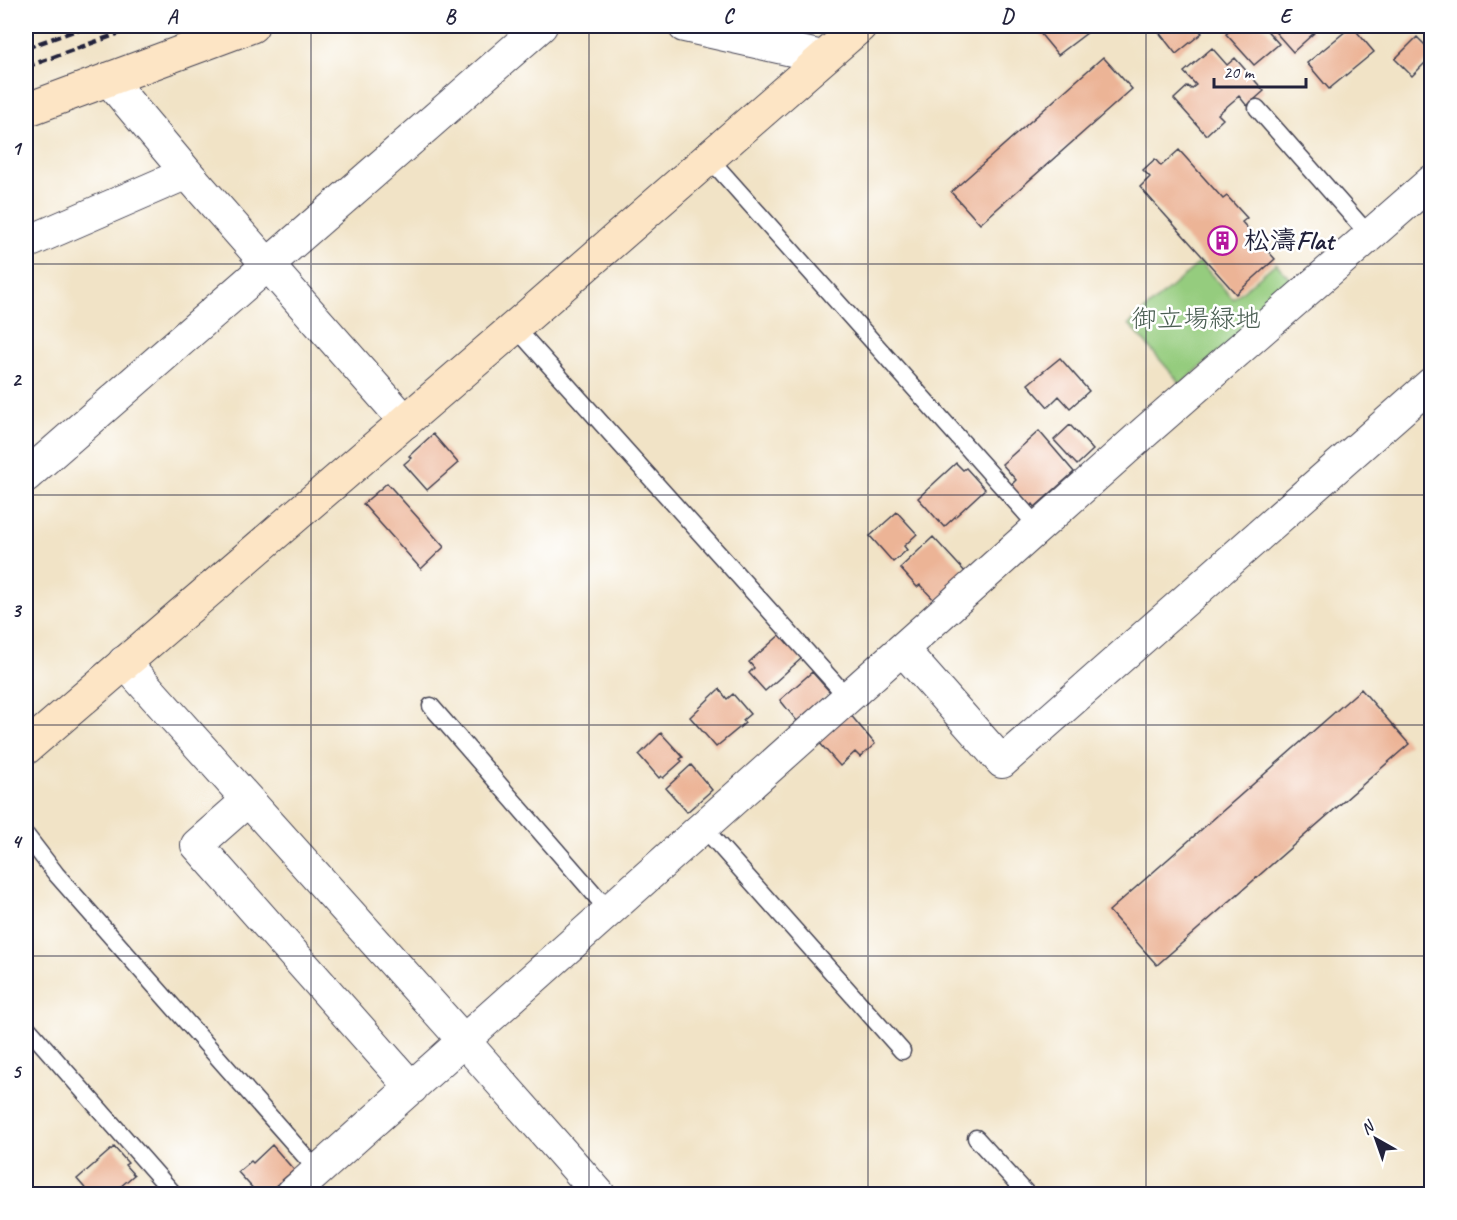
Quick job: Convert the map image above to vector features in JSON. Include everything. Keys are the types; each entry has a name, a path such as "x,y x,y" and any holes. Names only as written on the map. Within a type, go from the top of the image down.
{"street":[{"path":"26,110 252,26"},
{"path":"26,476 541,26"},
{"path":"684,26 823,57"},
{"path":"27,743 406,422 860,26"},
{"path":"108,79 187,173 406,422"},
{"path":"26,243 187,173"},
{"path":"292,1194 1431,181"},
{"path":"903,650 1002,762 1431,383"},
{"path":"124,662 465,1042 598,1194"},
{"path":"248,800 197,845 412,1088"}],"lane":[{"path":"1257,108 1370,235"},
{"path":"709,158 1039,528"},
{"path":"515,327 849,699"},
{"path":"431,706 609,911"},
{"path":"703,827 902,1051"},
{"path":"26,835 56,874 318,1171"},
{"path":"26,1026 174,1194"},
{"path":"976,1138 1027,1194"}],"green space":[{"name":"御立場緑地","path":"1200,262 1233,299 1276,263 1296,286 1181,384 1129,324"}],"building":[{"path":"1034,26 1096,26 1058,55"},
{"path":"1154,26 1202,26 1198,29 1202,33 1176,54"},
{"path":"1236,26 1263,26 1279,44 1254,65 1226,34"},
{"path":"1270,26 1307,26 1314,33 1293,52"},
{"path":"1352,26 1374,52 1329,89 1307,63"},
{"path":"1417,37 1432,52 1432,56 1412,76 1395,59"},
{"path":"1212,48 1227,65 1235,58 1264,91 1247,106 1239,96 1218,114 1223,119 1206,135 1174,99 1188,86 1191,89 1196,85 1184,72"},
{"path":"1103,57 1132,89 980,224 951,192"},
{"name":"松濤Flat","path":"1179,150 1223,199 1227,196 1247,218 1242,222 1275,259 1236,294 1140,187 1150,177 1143,170 1155,159 1161,166"},
{"path":"1060,358 1089,391 1070,408 1059,396 1048,407 1028,384"},
{"path":"1070,425 1093,450 1077,465 1054,440"},
{"path":"1039,431 1074,472 1035,507 1033,504 1029,507 1010,486 1016,480 1002,464"},
{"path":"433,434 458,463 427,490 404,464 411,458 409,456"},
{"path":"956,463 963,470 966,468 985,489 944,527 918,498"},
{"path":"387,483 444,547 421,569 363,504"},
{"path":"897,512 917,534 904,546 907,550 893,562 870,536"},
{"path":"933,537 967,574 936,602 920,585 917,587 900,568"},
{"path":"781,634 802,658 765,691 749,673 754,668 749,662"},
{"path":"812,672 830,692 797,721 780,700"},
{"path":"719,689 727,699 733,694 750,714 743,720 745,723 716,747 690,717"},
{"path":"1361,689 1409,744 1157,965 1109,911"},
{"path":"849,713 875,744 860,757 855,752 840,766 818,741"},
{"path":"661,733 683,757 680,759 682,761 663,778 661,776 659,778 639,755"},
{"path":"691,765 712,790 687,812 666,788"},
{"path":"272,1145 294,1170 266,1194 258,1194 238,1172 251,1161 253,1163"},
{"path":"114,1147 128,1163 125,1165 134,1175 112,1194 90,1194 77,1179"}],"railway":[{"path":"26,48 88,26"},
{"path":"26,67 139,26"}],"place":[{"name":"松濤Flat","path":"1223,240"}]}
